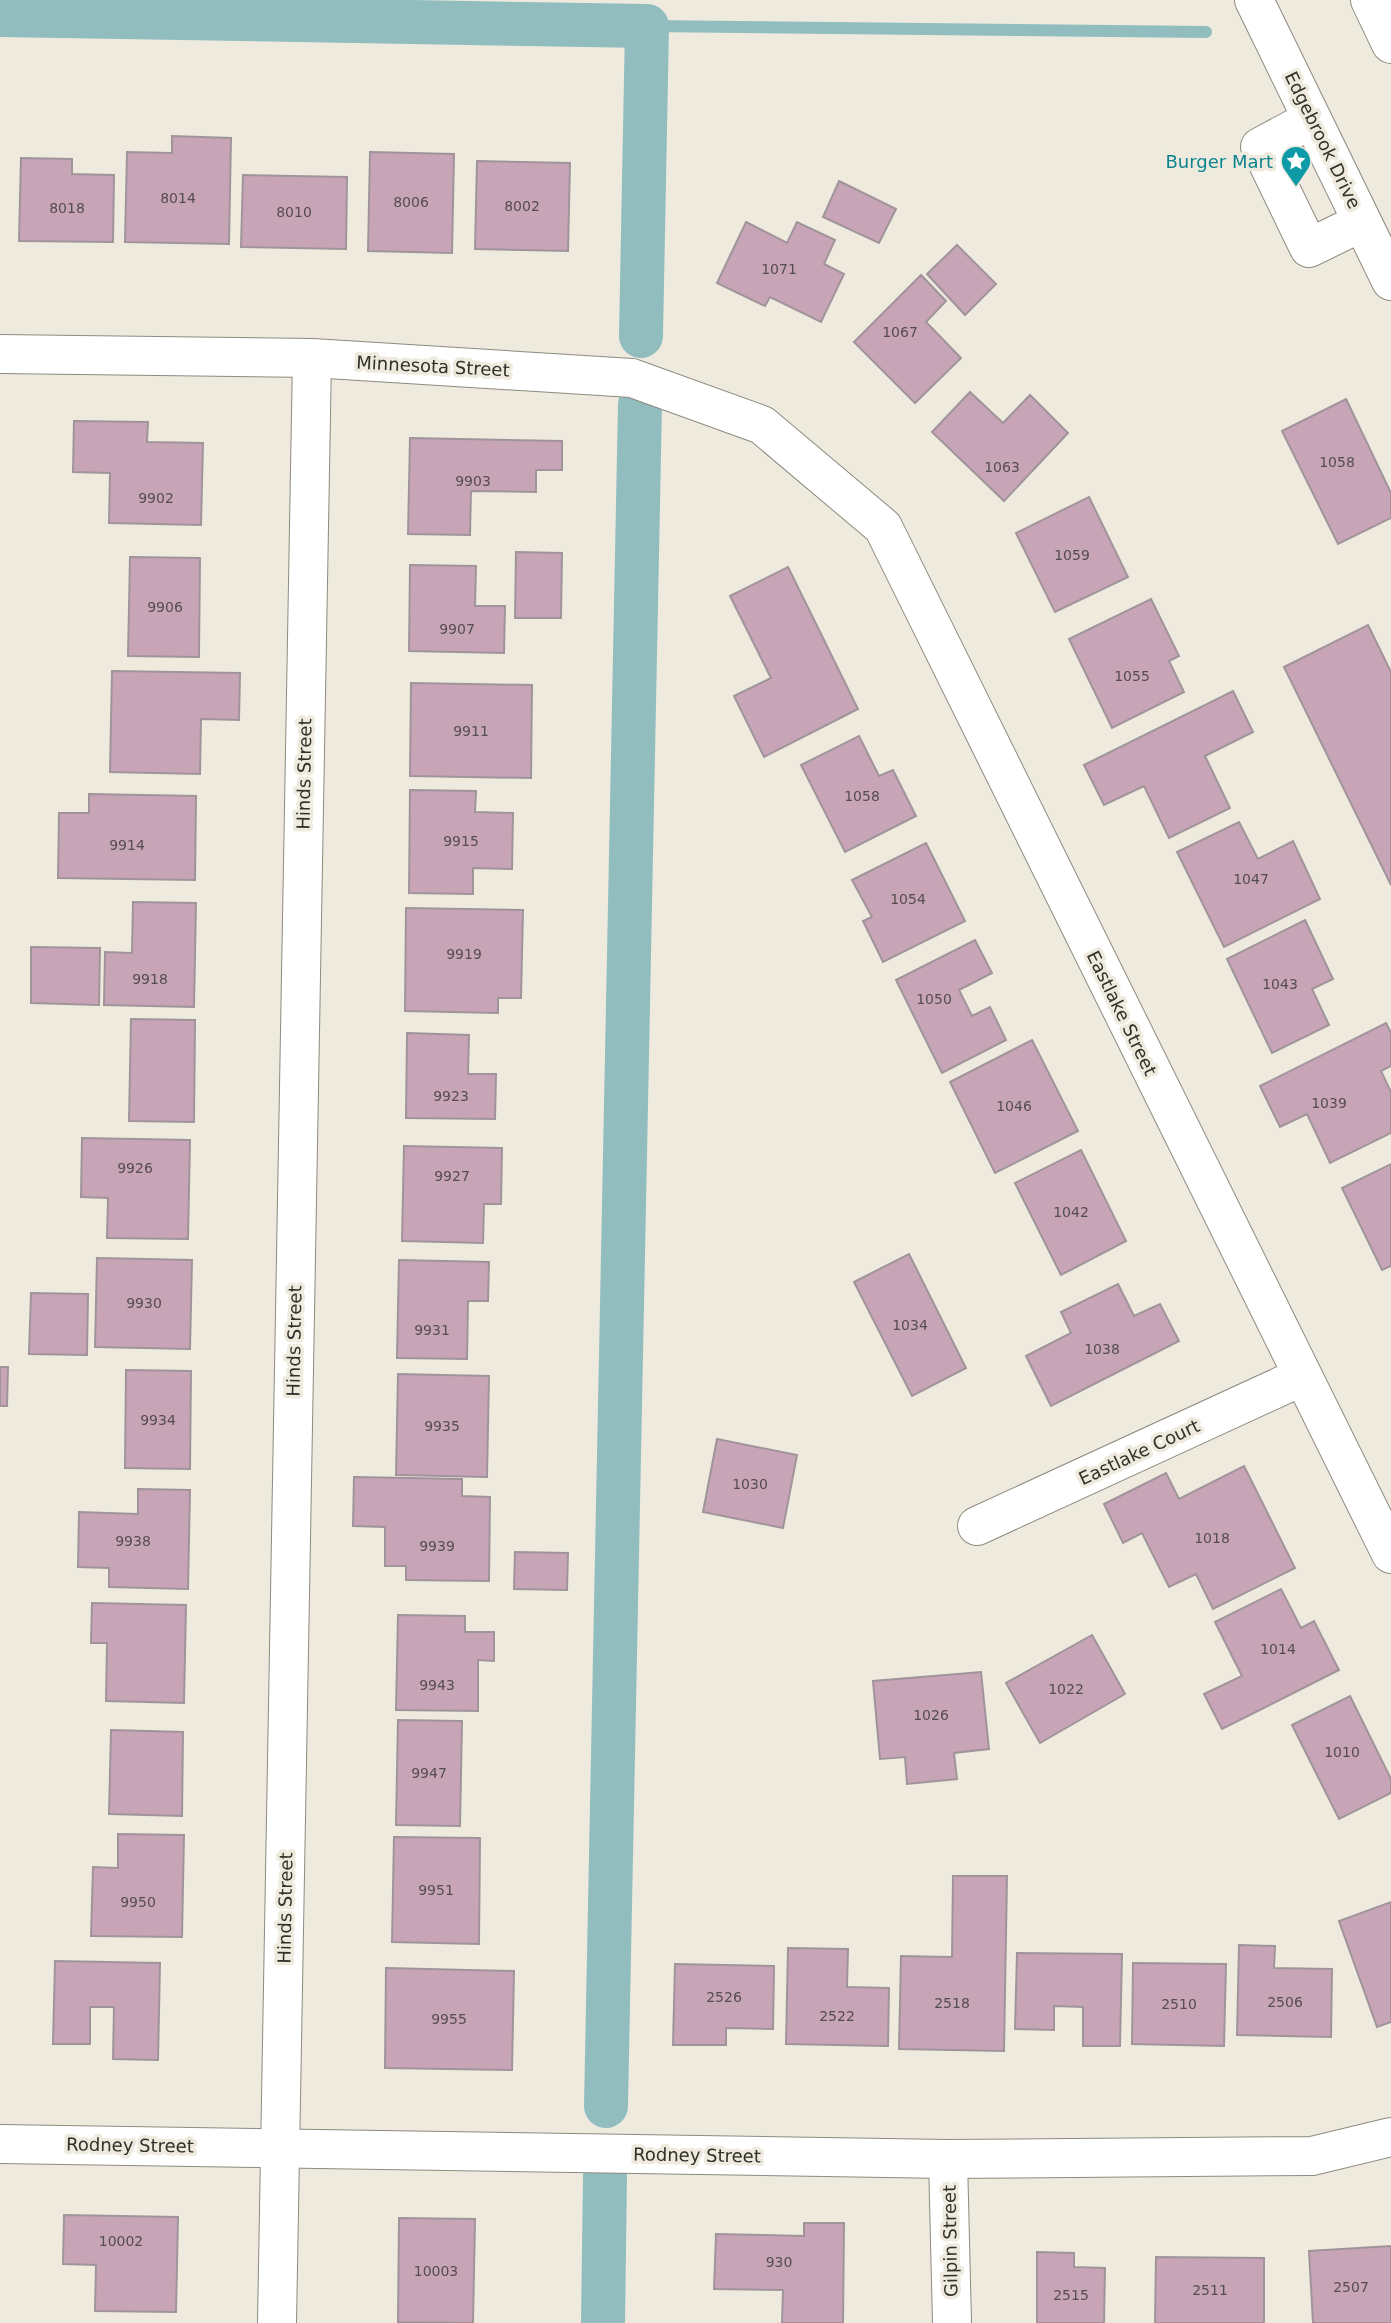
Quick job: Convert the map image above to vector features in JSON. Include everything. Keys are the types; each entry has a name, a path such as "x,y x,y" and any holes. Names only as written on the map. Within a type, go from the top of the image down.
{"street":[{"name":"Edgebrook Drive","path":"1254,0 1391,281"},
{"path":"1370,0 1391,44"},
{"path":"1312,119 1260,147 1308,248 1362,222"},
{"name":"Minnesota Street","path":"0,354 312,358 632,378 762,425 834,486"},
{"name":"Hinds Street","path":"277,2323 312,358"},
{"name":"Eastlake Street","path":"834,486 883,527 1301,1377 1391,1554"},
{"name":"Eastlake Court","path":"977,1527 1301,1377"},
{"name":"Rodney Street","path":"0,2144 948,2159 1312,2156 1391,2137"},
{"name":"Gilpin Street","path":"948,2159 952,2323"}],"building":[{"path":"172,136 231,138 229,244 125,242 127,152 172,153"},
{"path":"370,152 454,154 452,253 368,251"},
{"path":"21,158 72,159 72,174 114,175 113,242 19,241"},
{"path":"477,161 570,163 568,251 475,249"},
{"path":"243,175 347,177 346,249 241,247"},
{"path":"839,181 896,209 879,243 823,217"},
{"path":"746,222 787,243 797,222 835,240 824,264 844,274 821,322 770,297 765,306 717,283"},
{"path":"957,245 996,284 965,315 927,274"},
{"path":"921,275 946,301 926,322 961,358 915,403 854,342"},
{"path":"970,392 1003,423 1030,395 1068,433 1004,501 932,432"},
{"path":"1346,399 1391,493 1391,518 1338,544 1282,431"},
{"path":"74,421 148,422 147,442 203,443 201,525 109,523 110,473 73,472"},
{"path":"410,438 562,441 562,470 536,470 536,492 471,491 470,535 408,534"},
{"path":"1089,497 1128,577 1055,612 1016,533"},
{"path":"516,552 562,553 561,618 515,618"},
{"path":"130,557 200,558 199,657 128,656"},
{"path":"410,565 476,566 475,606 505,606 504,653 409,651"},
{"path":"788,567 858,709 764,757 734,696 771,678 730,596"},
{"path":"1151,599 1179,656 1169,661 1184,692 1112,728 1069,639"},
{"path":"1368,625 1391,672 1391,885 1284,667"},
{"path":"112,671 240,673 239,720 201,719 200,774 110,772"},
{"path":"411,683 532,685 531,778 410,776"},
{"path":"1233,691 1253,732 1205,756 1230,808 1169,838 1144,786 1104,805 1084,765"},
{"path":"859,736 879,776 893,770 916,816 845,852 801,765"},
{"path":"410,790 476,791 475,812 513,813 512,869 473,868 473,894 409,893"},
{"path":"89,794 196,796 195,880 58,878 59,813 89,813"},
{"path":"1239,822 1258,859 1293,841 1320,899 1224,947 1177,852"},
{"path":"926,843 965,921 883,962 863,921 872,917 852,880"},
{"path":"133,902 196,903 194,1007 104,1005 105,952 132,953"},
{"path":"406,908 523,910 521,998 498,998 498,1013 405,1011"},
{"path":"1305,920 1333,979 1312,989 1329,1025 1272,1053 1227,959"},
{"path":"975,940 992,973 959,990 972,1016 990,1007 1006,1040 942,1073 896,980"},
{"path":"31,947 100,948 99,1005 31,1003"},
{"path":"131,1019 195,1020 194,1122 129,1121"},
{"path":"1386,1023 1391,1033 1391,1066 1381,1071 1391,1092 1391,1133 1330,1163 1307,1114 1280,1127 1260,1086"},
{"path":"407,1033 469,1035 468,1074 496,1074 495,1119 406,1118"},
{"path":"1032,1040 1078,1131 995,1173 950,1082"},
{"path":"82,1138 190,1140 188,1239 107,1238 108,1198 81,1197"},
{"path":"404,1146 502,1148 501,1204 484,1204 483,1243 402,1241"},
{"path":"1081,1150 1126,1241 1061,1275 1015,1183"},
{"path":"1391,1164 1391,1266 1382,1270 1342,1188"},
{"path":"909,1254 966,1368 912,1396 854,1282"},
{"path":"97,1258 192,1260 190,1349 95,1347"},
{"path":"399,1260 489,1262 488,1301 468,1301 467,1359 397,1358"},
{"path":"1118,1284 1134,1316 1160,1304 1179,1341 1051,1406 1026,1356 1071,1333 1061,1312"},
{"path":"31,1293 88,1294 87,1355 29,1354"},
{"path":"0,1367 8,1367 7,1406 0,1406"},
{"path":"126,1370 191,1371 190,1469 125,1468"},
{"path":"398,1374 489,1376 487,1477 396,1475"},
{"path":"717,1439 797,1455 783,1528 703,1512"},
{"path":"1244,1466 1295,1568 1213,1609 1196,1574 1169,1587 1142,1533 1123,1543 1104,1504 1166,1473 1179,1499"},
{"path":"354,1477 462,1479 462,1496 490,1497 489,1581 406,1580 406,1566 385,1566 385,1527 353,1526"},
{"path":"138,1489 190,1490 188,1589 109,1587 109,1568 78,1567 79,1512 138,1514"},
{"path":"515,1552 568,1553 567,1590 514,1589"},
{"path":"1281,1589 1301,1628 1314,1621 1339,1670 1222,1729 1204,1694 1242,1676 1215,1622"},
{"path":"92,1603 186,1605 184,1703 106,1701 107,1643 91,1643"},
{"path":"398,1615 465,1616 465,1632 494,1632 494,1661 478,1660 478,1711 396,1710"},
{"path":"1092,1635 1125,1694 1040,1743 1006,1683"},
{"path":"981,1672 989,1749 954,1753 957,1779 907,1784 905,1757 880,1759 873,1681"},
{"path":"1350,1696 1391,1779 1391,1793 1339,1819 1292,1725"},
{"path":"398,1720 462,1721 460,1826 396,1825"},
{"path":"111,1730 183,1732 182,1816 109,1814"},
{"path":"118,1834 184,1835 182,1937 91,1936 93,1867 118,1868"},
{"path":"394,1837 480,1838 479,1944 392,1942"},
{"path":"953,1876 1007,1876 1004,2051 899,2049 901,1956 952,1957"},
{"path":"1391,1902 1391,2022 1377,2027 1339,1921"},
{"path":"1239,1945 1275,1946 1274,1968 1332,1969 1331,2037 1237,2035"},
{"path":"788,1948 848,1949 847,1987 889,1988 888,2046 786,2044"},
{"path":"1017,1953 1122,1954 1120,2046 1083,2046 1083,2007 1054,2006 1054,2030 1015,2029"},
{"path":"55,1961 160,1963 158,2060 113,2059 114,2007 90,2007 90,2044 53,2044"},
{"path":"1133,1963 1226,1964 1224,2046 1132,2044"},
{"path":"675,1964 774,1966 773,2029 726,2028 726,2045 673,2045"},
{"path":"386,1968 514,1971 512,2070 385,2068"},
{"path":"64,2215 178,2217 176,2312 95,2311 96,2265 63,2264"},
{"path":"399,2218 475,2219 473,2323 398,2322"},
{"path":"804,2223 844,2223 843,2323 782,2323 783,2290 714,2289 716,2234 804,2236"},
{"path":"1391,2246 1391,2323 1313,2323 1309,2251"},
{"path":"1037,2252 1074,2253 1074,2267 1105,2268 1104,2323 1037,2323"},
{"path":"1156,2257 1264,2258 1264,2323 1155,2323"}],"waterway":[{"path":"0,15 647,26 641,336"},
{"path":"647,26 1206,32"},
{"path":"606,2106 640,404"},
{"path":"603,2323 605,2176"}],"place":[{"name":"Burger Mart","path":"1296,188"}]}
